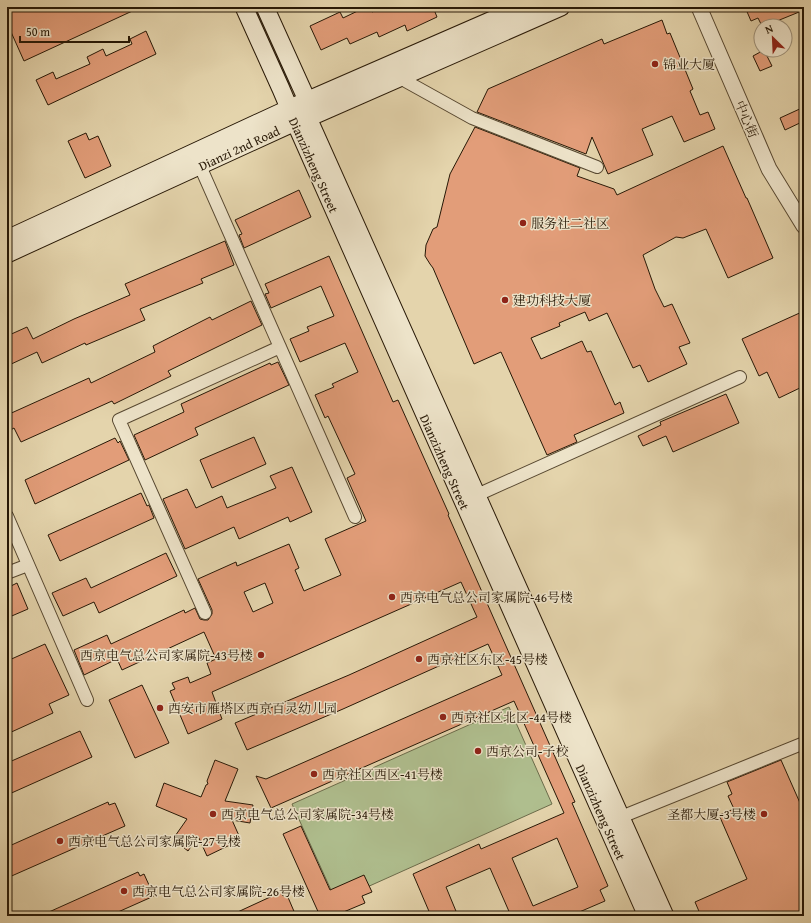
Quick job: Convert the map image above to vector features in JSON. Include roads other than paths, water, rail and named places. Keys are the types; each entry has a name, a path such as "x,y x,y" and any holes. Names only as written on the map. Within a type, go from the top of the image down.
{"main road":[{"name":"Dianzizheng Street","path":"244,7 477,496 665,916"},
{"name":"Dianzizheng Street","path":"265,7 308,100"},
{"name":"Dianzi 2nd Road","path":"7,254 200,166 297,116 308,100 522,7"},
{"name":"Dianzi 2nd Road","path":"7,239 297,116 400,78 561,7"},
{"name":"Dianzizheng Street","path":"297,116 647,916"}],"street":[{"name":"中心街","path":"699,7 769,169 804,226"},
{"path":"400,78 472,118 597,167"},
{"path":"200,166 355,517"},
{"path":"205,613 119,420 280,347"},
{"path":"477,496 740,377"},
{"path":"7,516 86,700"},
{"path":"7,573 28,565"},
{"path":"621,817 804,744"}],"place":[{"name":"锦业大厦","path":"655,64"},
{"name":"服务社二社区","path":"523,223"},
{"name":"建功科技大厦","path":"505,300"},
{"name":"西京电气总公司家属院-46号楼","path":"392,597"},
{"name":"西京电气总公司家属院-43号楼","path":"261,655"},
{"name":"西京社区东区-45号楼","path":"419,659"},
{"name":"西安市雁塔区西京百灵幼儿园","path":"160,708"},
{"name":"西京社区北区-44号楼","path":"443,717"},
{"name":"西京公司-子校","path":"478,751"},
{"name":"西京社区西区-41号楼","path":"314,774"},
{"name":"西京电气总公司家属院-34号楼","path":"213,814"},
{"name":"圣都大厦-3号楼","path":"764,814"},
{"name":"西京电气总公司家属院-27号楼","path":"60,841"},
{"name":"西京电气总公司家属院-26号楼","path":"124,891"}]}
